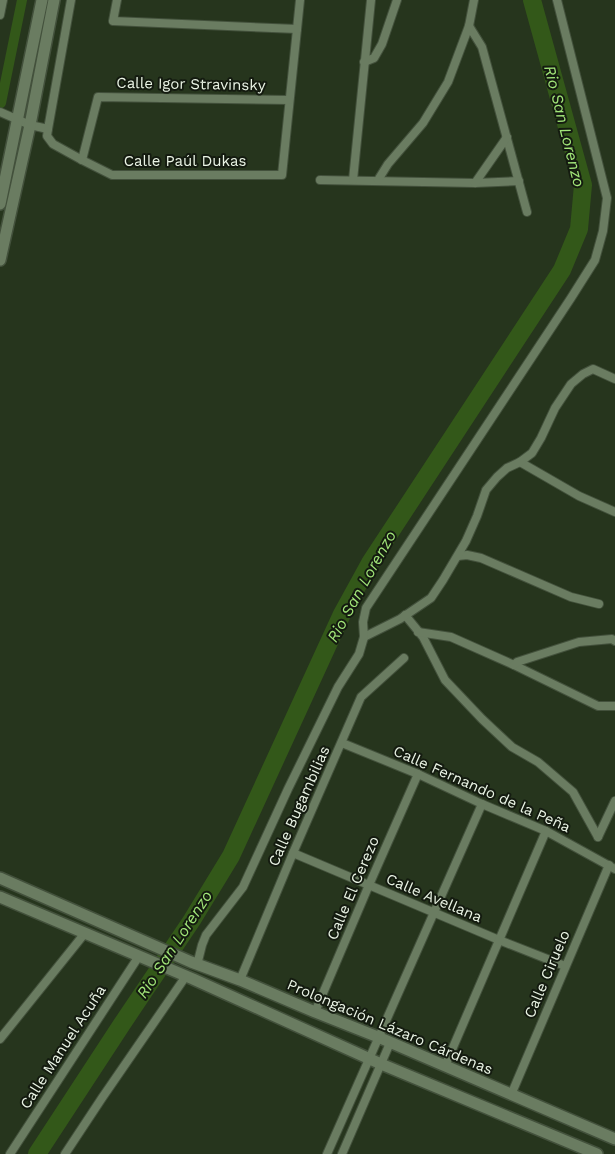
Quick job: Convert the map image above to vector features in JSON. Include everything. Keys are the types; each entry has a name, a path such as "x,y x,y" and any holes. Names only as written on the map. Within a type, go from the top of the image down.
{"main road":[{"path":"0,204 42,0"},
{"path":"0,260 30,125 54,0"},
{"name":"Prolongación Lázaro Cárdenas","path":"0,878 194,964 240,980 378,1037 615,1139"},
{"path":"1,899 184,975 381,1064 597,1154"}],"street":[{"path":"0,15 3,0"},
{"path":"0,112 30,125 48,129 71,0"},
{"path":"117,0 113,21 297,29"},
{"path":"290,100 300,0"},
{"path":"352,180 370,0"},
{"path":"364,62 374,58 382,44 397,0"},
{"path":"378,180 388,164 423,123 448,82 469,26 474,0"},
{"path":"194,964 206,935 244,888 288,789 338,687 359,654 364,637 363,622 366,608 595,260 603,231 607,198 557,0"},
{"path":"469,26 482,47 527,212"},
{"name":"Calle Igor Stravinsky","path":"82,160 98,97 290,100"},
{"name":"Calle Paúl Dukas","path":"48,129 47,136 53,144 112,175 282,175 290,100"},
{"path":"474,182 507,137"},
{"path":"320,180 519,181"},
{"path":"364,637 405,615 430,598 466,541 486,490 507,468 520,462 532,453 555,408 571,384 583,374 593,369 615,379"},
{"path":"520,462 579,496 615,512"},
{"path":"458,556 468,555 481,558 571,597 599,604"},
{"path":"405,615 422,637 445,680 512,747 538,762 573,792 598,837 615,801"},
{"path":"418,632 451,637 598,706 615,706"},
{"path":"514,665 517,662 579,642 612,639 615,641"},
{"name":"Calle Bugambilias","path":"240,980 361,697 404,658"},
{"name":"Calle Fernando de la Peña","path":"342,743 418,774 546,831 612,867"},
{"name":"Calle El Cerezo","path":"315,1012 418,774"},
{"path":"327,1154 482,804"},
{"path":"445,1066 546,831"},
{"name":"Calle Avellana","path":"293,853 565,966"},
{"name":"Calle Ciruelo","path":"512,1095 565,966 612,867"},
{"path":"1,899 13,884"},
{"path":"0,1039 85,933"},
{"name":"Calle Manuel Acuña","path":"10,1154 144,958"},
{"path":"65,1154 184,975"},
{"path":"342,1154 390,1043"}],"waterway":[{"path":"1,103 22,0"},
{"name":"Rio San Lorenzo","path":"37,1154 192,920 231,856 342,614 370,563 562,270 579,229 583,185 532,0"}]}
